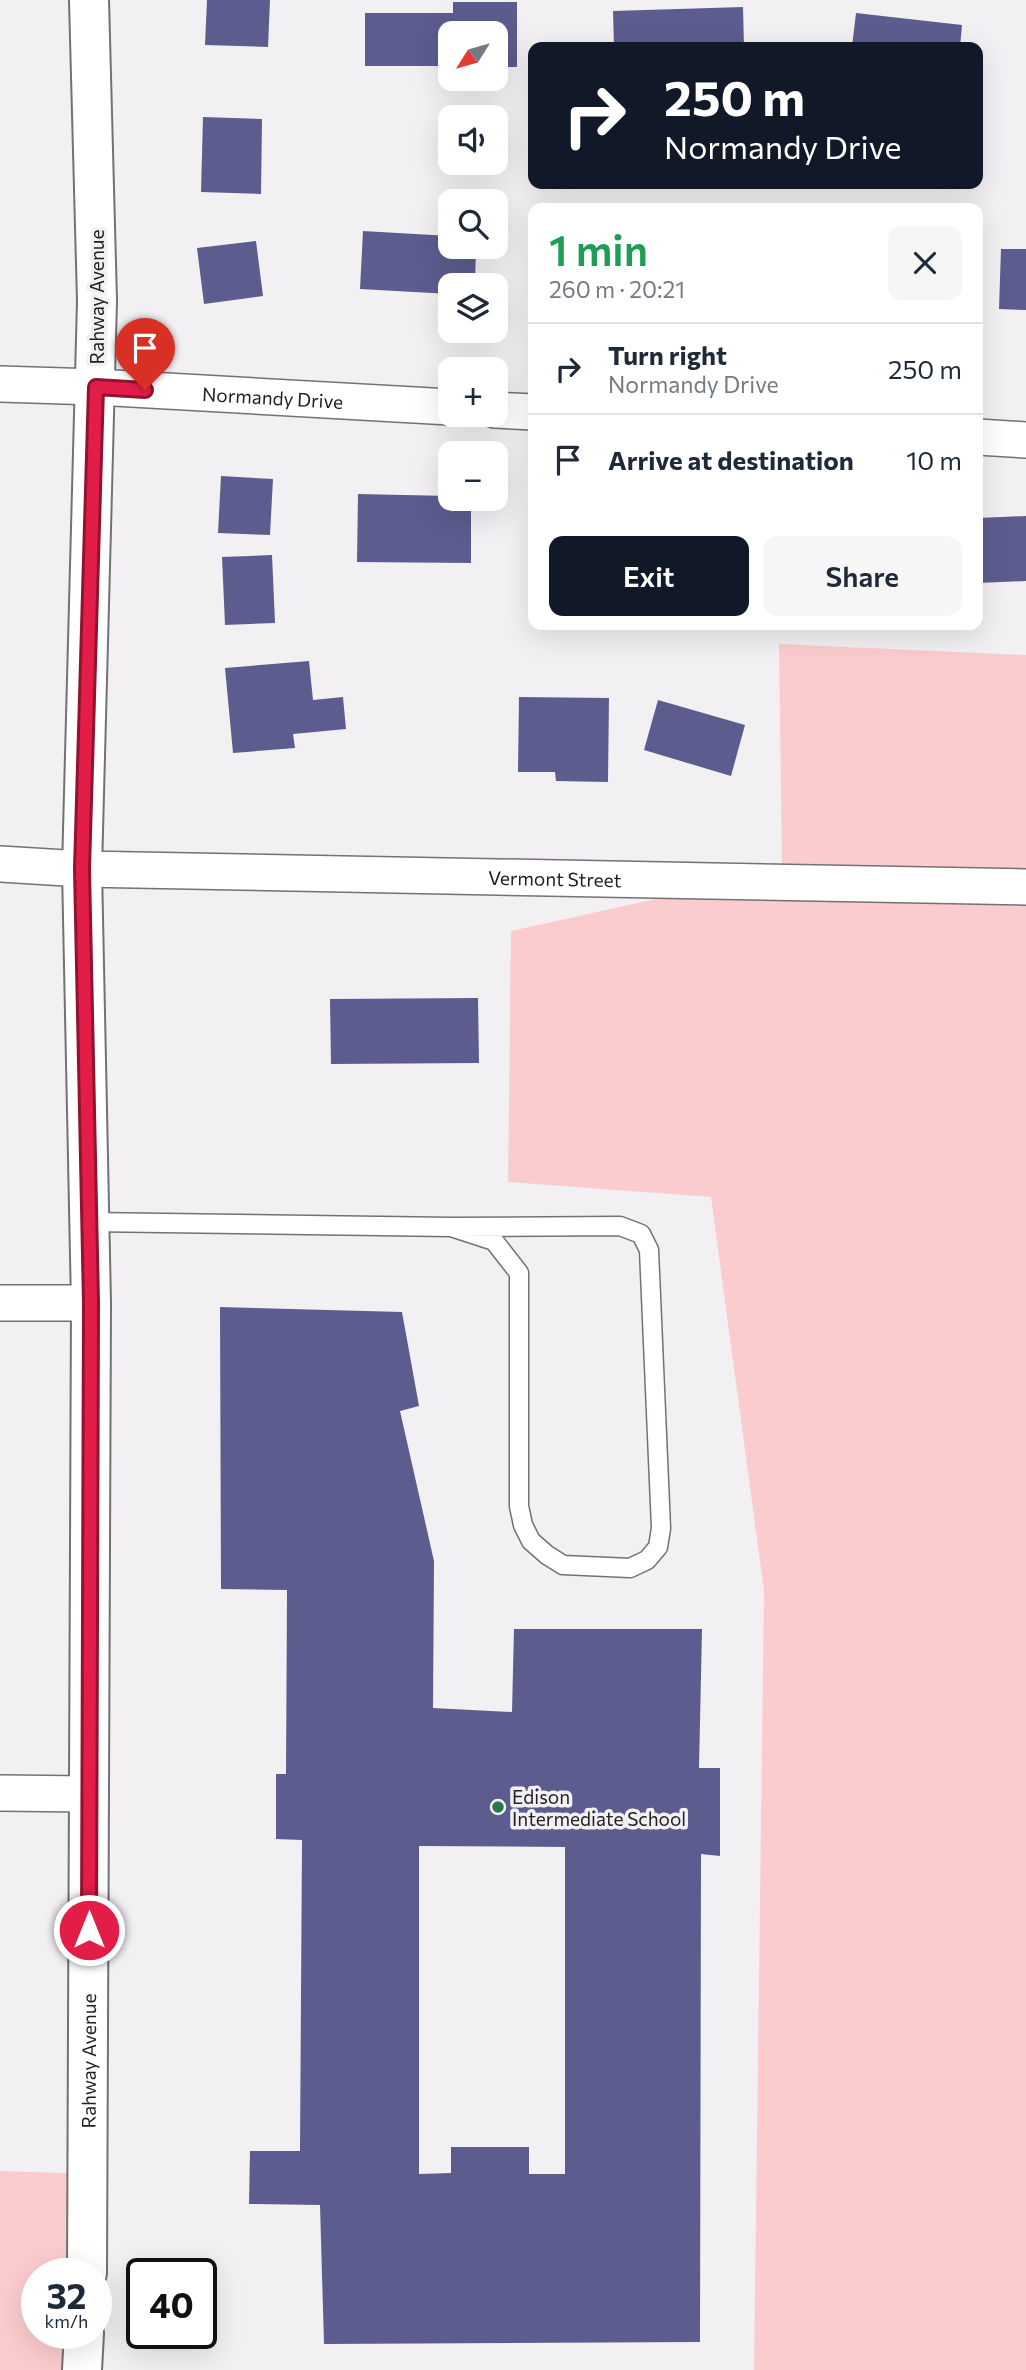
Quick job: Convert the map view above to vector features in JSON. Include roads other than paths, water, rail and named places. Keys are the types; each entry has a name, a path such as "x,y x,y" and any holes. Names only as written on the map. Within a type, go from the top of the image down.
{"street":[{"name":"Rahway Avenue","path":"87,2258 91,1303 82,869 97,301 89,0"},
{"name":"Normandy Drive","path":"0,384 438,406"},
{"path":"508,411 528,412"},
{"path":"983,437 1026,440"},
{"name":"Vermont Street","path":"0,864 82,869 1026,887"},
{"path":"0,1303 91,1303"},
{"path":"0,1793 89,1794"},
{"path":"82,2370 83,2349"}],"lane":[{"path":"89,1222 451,1227 620,1226 641,1234 649,1250 661,1528 658,1547 647,1560 630,1568 564,1565 531,1541 523,1525 519,1506 519,1273 494,1241 451,1227"}],"place":[{"name":"Edison Intermediate School","path":"498,1807"}]}
